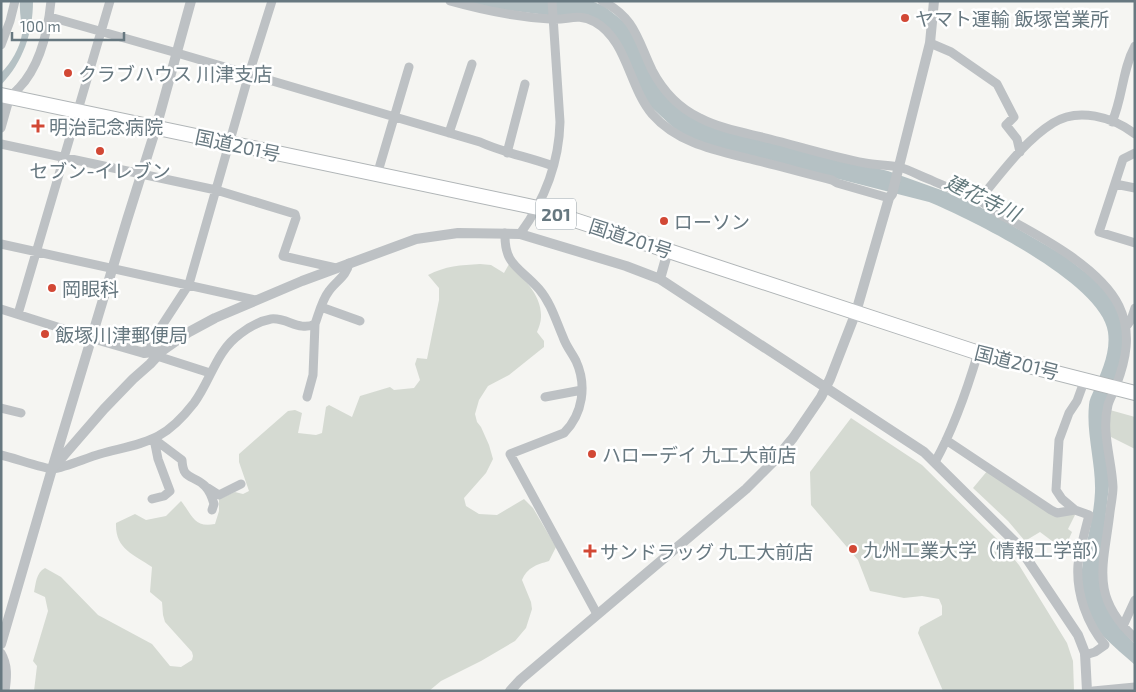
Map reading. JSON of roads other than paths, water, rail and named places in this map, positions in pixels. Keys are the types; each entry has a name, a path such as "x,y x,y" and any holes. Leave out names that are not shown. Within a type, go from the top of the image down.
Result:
{"highway":[{"name":"国道201号","path":"4,97 538,208 978,353 1135,393"}],"street":[{"path":"1,45 15,1"},
{"path":"1,128 4,97 19,88 32,70 50,17 52,1"},
{"path":"18,314 110,1"},
{"path":"2,640 156,128 191,1"},
{"path":"144,353 189,284 249,74 272,1"},
{"path":"450,1 473,8 553,18 586,18 606,30 618,45 633,82 653,114 674,132 689,141 890,196"},
{"path":"520,234 538,208 560,140 552,1"},
{"path":"602,1 625,18 638,35 653,71 665,90 678,105 701,119 724,127 898,170 979,200 996,212 1051,243 1078,262 1108,288 1125,319 1127,350 1108,405 1106,428 1113,490 1102,561 1102,576 1105,597 1109,606 1123,626 1135,638"},
{"path":"510,691 520,680 597,614 746,490 793,438 826,387 856,312 898,170 930,42 934,1"},
{"path":"50,17 393,116 553,166"},
{"path":"930,42 951,52 997,84 1014,117 1006,125 1017,139 1020,152"},
{"path":"1112,122 1118,108 1123,75 1135,46"},
{"path":"449,133 472,64"},
{"path":"377,175 409,67"},
{"path":"507,153 525,84"},
{"path":"979,200 1020,152 1053,123 1069,117 1083,115 1105,119 1135,134"},
{"path":"1,144 216,190 295,214 296,218 282,256 336,268"},
{"path":"1135,153 1123,159 1099,232 1135,243"},
{"path":"1115,184 1135,188"},
{"path":"52,469 104,409 159,354 215,318 336,268 416,239 458,233 520,234 626,266 660,279 924,452 1017,544 1078,635 1085,655 1087,691"},
{"path":"505,233 504,243 507,256 540,290 552,308 582,380 582,390 576,416 570,426 564,432 510,454 597,614"},
{"path":"1,244 256,300"},
{"path":"660,279 668,251"},
{"path":"307,397 314,368 315,324 329,290 348,270 350,263"},
{"path":"321,307 360,321"},
{"path":"1,309 144,353 159,354 210,374"},
{"path":"1126,328 1134,314"},
{"path":"1,455 52,469 100,454 140,445 154,439 176,424 196,402 223,350 239,334 258,323 272,319 287,321 303,327 315,324"},
{"path":"935,462 969,384 978,353"},
{"path":"1085,655 1095,652 1105,645 1091,624 1080,593 1078,580 1078,564 1089,514 1075,510 1062,499 1056,490 1059,440 1069,413 1091,381"},
{"path":"546,398 582,390"},
{"path":"1,408 22,413"},
{"path":"154,439 182,460 186,474 219,495 241,484"},
{"path":"152,499 164,496 170,491 158,459 154,439"},
{"path":"946,440 1051,510 1057,513 1075,510"},
{"path":"204,485 210,492 214,504 212,510"},
{"path":"1123,626 1135,600"},
{"path":"1,653 6,666 5,691"},
{"path":"1093,691 1135,688"}],"place":[{"name":"ヤマト運輸 飯塚営業所","path":"905,18"},
{"name":"クラブハウス 川津支店","path":"68,73"},
{"name":"明治記念病院","path":"38,126"},
{"name":"セブン-イレブン","path":"100,151"},
{"name":"ローソン","path":"664,221"},
{"name":"岡眼科","path":"52,288"},
{"name":"飯塚川津郵便局","path":"45,334"},
{"name":"ハローデイ 九工大前店","path":"592,454"},
{"name":"九州工業大学（情報工学部）","path":"853,549"},
{"name":"サンドラッグ 九工大前店","path":"590,551"}],"water label":[{"name":"建花寺川","path":"983,197"}]}
